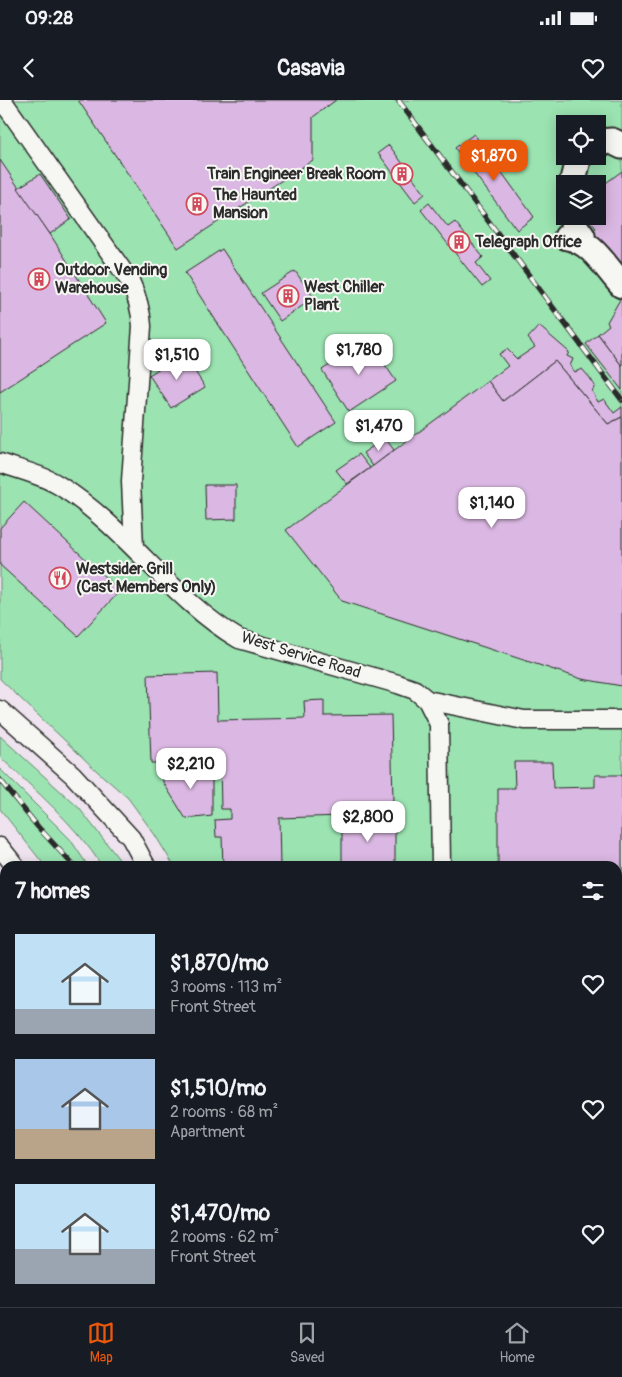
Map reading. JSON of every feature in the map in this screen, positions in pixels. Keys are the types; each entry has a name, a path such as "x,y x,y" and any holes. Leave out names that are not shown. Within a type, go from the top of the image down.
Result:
{"street":[{"path":"606,141 612,141 622,146"},
{"path":"573,231 622,285"}],"lane":[{"path":"2,100 130,281 137,297 141,311 142,326 132,480 134,547"},
{"name":"West Service Road","path":"0,463 59,485 91,508 199,610 219,626 240,638 398,684 415,690 427,700"},
{"path":"427,700 524,720 622,720"},
{"path":"427,700 439,724 441,861"},
{"path":"0,710 73,775 131,838 143,861"},
{"path":"0,847 11,861"}],"green space":[{"path":"0,100 622,100 622,861 171,861 128,798 0,679"},
{"path":"0,736 79,808 120,861 98,861 67,822 0,757"},
{"path":"0,769 70,839 85,861 41,861 0,809"}],"building":[{"name":"The Haunted Mansion","path":"78,100 336,100 313,117 313,160 178,248"},
{"path":"474,134 534,217 517,230 455,148"},
{"name":"Train Engineer Break Room","path":"389,145 425,194 415,202 378,153"},
{"name":"Outdoor Vending Warehouse","path":"0,160 50,234 106,323 0,392"},
{"path":"622,171 622,275 590,233 596,228 593,225 606,225 606,183"},
{"path":"40,174 71,219 50,234 18,188"},
{"name":"Telegraph Office","path":"429,203 448,227 455,222 483,257 476,263 490,281 482,287 421,210"},
{"path":"222,249 336,422 298,447 185,273"},
{"name":"West Chiller Plant","path":"295,271 314,298 280,321 261,293"},
{"path":"622,296 622,366 598,334 609,325 607,322"},
{"path":"539,326 569,352 567,356 573,359 570,366 575,372 582,369 590,378 595,386 592,391 598,402 604,399 614,413 622,407 622,417 608,424 555,361 503,401 488,381 508,366 499,354 507,349 517,359 535,347 528,338"},
{"path":"598,334 622,366 622,390 586,344"},
{"path":"368,340 396,381 349,412 322,370"},
{"path":"183,353 205,387 171,408 149,375"},
{"path":"555,361 608,424 622,417 622,686 582,679 342,601 286,530 488,381 503,401"},
{"path":"385,438 394,450 373,466 363,453"},
{"path":"359,454 370,468 347,484 336,470"},
{"path":"205,485 236,485 236,519 206,520"},
{"name":"Westsider Grill (Cast Members Only)","path":"24,502 120,591 78,636 0,565 0,528"},
{"path":"217,673 218,720 305,718 304,701 324,700 324,716 391,715 393,802 343,803 343,816 279,818 280,861 223,861 222,837 216,837 215,820 230,819 230,809 221,809 220,762 151,763 148,675"},
{"path":"514,762 552,762 553,788 595,787 595,775 622,775 622,861 498,861 498,788 515,788"},
{"path":"212,767 212,816 186,819 163,782 162,768"},
{"path":"342,820 395,821 395,861 342,861"}],"railway":[{"path":"398,100 622,400"},
{"path":"0,780 38,827 69,861"}],"place":[{"name":"Train Engineer Break Room","path":"402,174"},
{"name":"The Haunted Mansion","path":"197,204"},
{"name":"Telegraph Office","path":"459,242"},
{"name":"Outdoor Vending Warehouse","path":"39,279"},
{"name":"West Chiller Plant","path":"288,296"},
{"name":"Westsider Grill (Cast Members Only)","path":"60,578"}]}
